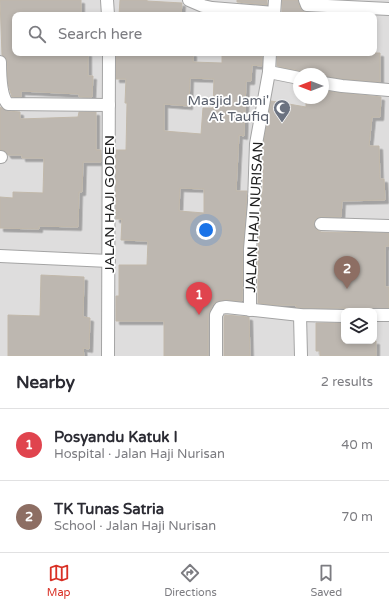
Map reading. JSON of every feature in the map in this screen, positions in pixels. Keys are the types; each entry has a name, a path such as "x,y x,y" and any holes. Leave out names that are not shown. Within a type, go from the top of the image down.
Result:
{"street":[{"path":"107,0 108,12"},
{"path":"189,0 202,6 212,8 253,12"},
{"path":"274,12 275,0"},
{"path":"305,0 307,5 389,9"},
{"name":"JALAN HAJI GODEN","path":"108,356 109,56"},
{"name":"JALAN HAJI NURISAN","path":"250,310 250,249 254,203 256,144 269,72 270,56"},
{"path":"0,62 1,95 4,101 8,104 109,105"},
{"path":"269,72 293,77"},
{"path":"329,84 389,90"},
{"path":"321,224 389,226"},
{"path":"0,256 109,261"},
{"name":"JALAN HAJI NURISAN","path":"216,356 216,315 220,308 300,315 341,316"},
{"path":"300,315 301,356"},
{"path":"377,315 389,315"}],"shaded area":[{"path":"0,0 389,0 389,356 0,356"}],"building":[{"path":"0,0 81,0 81,12 12,12 12,56 88,56 88,76 93,76 92,97 79,97 79,94 21,91 21,97 12,97 8,84 7,62 6,58 2,55"},
{"path":"120,0 147,0 182,3 181,12 119,12"},
{"path":"237,0 267,0 267,5 237,2"},
{"path":"282,0 298,0 300,8 306,12 282,12"},
{"path":"377,53 380,53 380,82 329,77 329,68 293,68 293,69 277,66 277,56 377,56"},
{"path":"116,56 193,56 193,62 222,63 222,56 262,56 262,66 252,65 251,81 246,81 244,136 239,135 236,191 247,191 243,248 242,301 225,300 213,304 208,315 208,356 164,356 164,321 116,321 116,296 119,296 119,265 147,265 148,241 121,240 122,219 116,219 116,150 126,150 126,79 116,79","holes":["190,78 214,79 213,108 203,108 201,134 164,131 164,104 189,106","180,188 204,189 204,213 179,211"]},
{"path":"329,92 381,97 380,117 372,117 369,146 379,146 380,179 384,179 385,200 342,201 341,217 318,217 314,220 314,224 317,230 321,232 389,233 389,246 385,246 385,287 389,287 389,308 300,308 296,307 296,305 258,303 258,249 263,191 263,145 271,101 306,107 306,104 329,104"},
{"path":"0,107 8,111 20,112 20,119 78,117 79,112 96,112 96,150 101,150 101,162 83,162 82,192 79,192 78,227 39,226 39,229 0,228 0,197 13,198 13,192 43,193 44,158 22,158 22,155 8,155 5,151 0,150"},
{"path":"41,275 84,277 83,317 90,318 89,349 83,348 84,356 8,356 8,315 40,316"},
{"path":"225,315 249,317 250,356 224,356"},
{"path":"316,323 341,323 341,344 376,344 376,356 320,356 320,351 316,351"}],"place":[{"name":"Masjid Jami' At Taufiq","path":"282,123"},
{"name":"TK Tunas Satria","path":"347,289"},
{"name":"Posyandu Katuk I","path":"199,315"}]}
